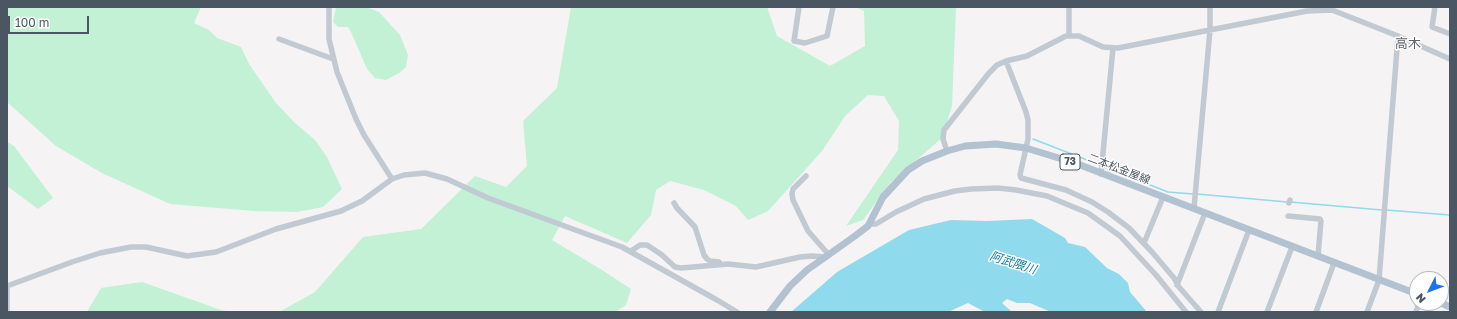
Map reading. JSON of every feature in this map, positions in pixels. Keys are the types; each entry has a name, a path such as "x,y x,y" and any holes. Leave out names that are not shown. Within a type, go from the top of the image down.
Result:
{"main road":[{"name":"二本松金屋線","path":"770,312 790,286 869,224 883,197 908,170 928,158 947,150 965,146 996,144 1026,148 1068,161 1102,169 1163,197 1409,291"}],"street":[{"path":"329,7 329,39 337,72 364,135 392,179"},
{"path":"799,7 794,41 805,43 827,36 833,7"},
{"path":"1069,7 1069,36"},
{"path":"1194,208 1210,30 1210,7"},
{"path":"1435,7 1432,27 1450,34"},
{"path":"947,150 943,139 944,130 997,65 1006,61 1027,56 1069,36 1079,36 1104,47 1122,48 1307,11 1332,9 1449,57"},
{"path":"1367,312 1379,280 1398,36"},
{"path":"279,39 334,59"},
{"path":"1102,169 1113,48"},
{"path":"1006,61 1026,112 1029,132 1020,175 1021,178 1066,190 1092,202 1108,212 1129,228 1144,243 1174,278 1177,285 1201,312"},
{"path":"7,310 7,286 72,262 100,253 127,248 146,248 187,256 216,252 276,229 341,211 362,201 392,179 416,173 434,174 488,198 601,238 631,251 737,312"},
{"path":"806,176 793,189 793,200 808,231 827,256"},
{"path":"869,224 876,224 896,212 924,199 971,189 998,188 1047,196 1088,213 1120,236 1186,312"},
{"path":"1144,243 1163,197"},
{"path":"674,203 695,227 702,249 707,259 710,261 756,267 800,257 827,256"},
{"path":"1177,285 1205,213"},
{"path":"1288,216 1320,219 1322,221 1318,256"},
{"path":"1218,312 1249,230"},
{"path":"631,251 640,245 647,245 662,255 675,267 681,268 725,264"},
{"path":"1267,312 1292,247"},
{"path":"1316,312 1334,262"}],"green space":[{"path":"7,7 201,7 194,23 209,30 217,38 241,47 249,64 276,103 295,123 315,140 327,157 342,189 323,207 297,212 254,211 170,204 102,173 56,146 7,102"},
{"path":"336,7 366,7 379,12 400,35 408,55 406,67 399,73 386,80 375,78 367,69 348,27 338,27 333,22"},
{"path":"571,7 767,7 777,36 830,66 865,46 864,11 855,7 956,7 952,106 942,138 891,182 863,220 846,226 898,150 899,121 884,96 868,95 845,116 822,151 768,211 748,220 736,206 704,190 670,181 656,190 651,215 627,243 565,216 552,240 631,289 626,305 615,312 279,312 315,292 363,237 421,229 475,176 506,187 527,166 523,121 557,88"},
{"path":"7,142 14,146 53,198 38,209 7,186"},
{"path":"142,282 221,310 233,312 87,312 101,288"}],"water":[{"name":"阿武隈川","path":"1032,219 1065,238 1068,243 1085,247 1107,268 1119,274 1128,283 1130,292 1147,312 1051,312 1030,303 1017,303 1007,299 1002,303 1012,312 985,312 968,303 948,312 791,312 837,272 909,230 951,220 987,221"}],"waterway":[{"path":"1033,139 1100,165"},
{"path":"1104,167 1168,192 1193,194"},
{"path":"1197,194 1287,202"},
{"path":"1290,202 1382,210"},
{"path":"1386,210 1450,215"}],"district":[{"name":"高木","path":"1408,44"}]}
